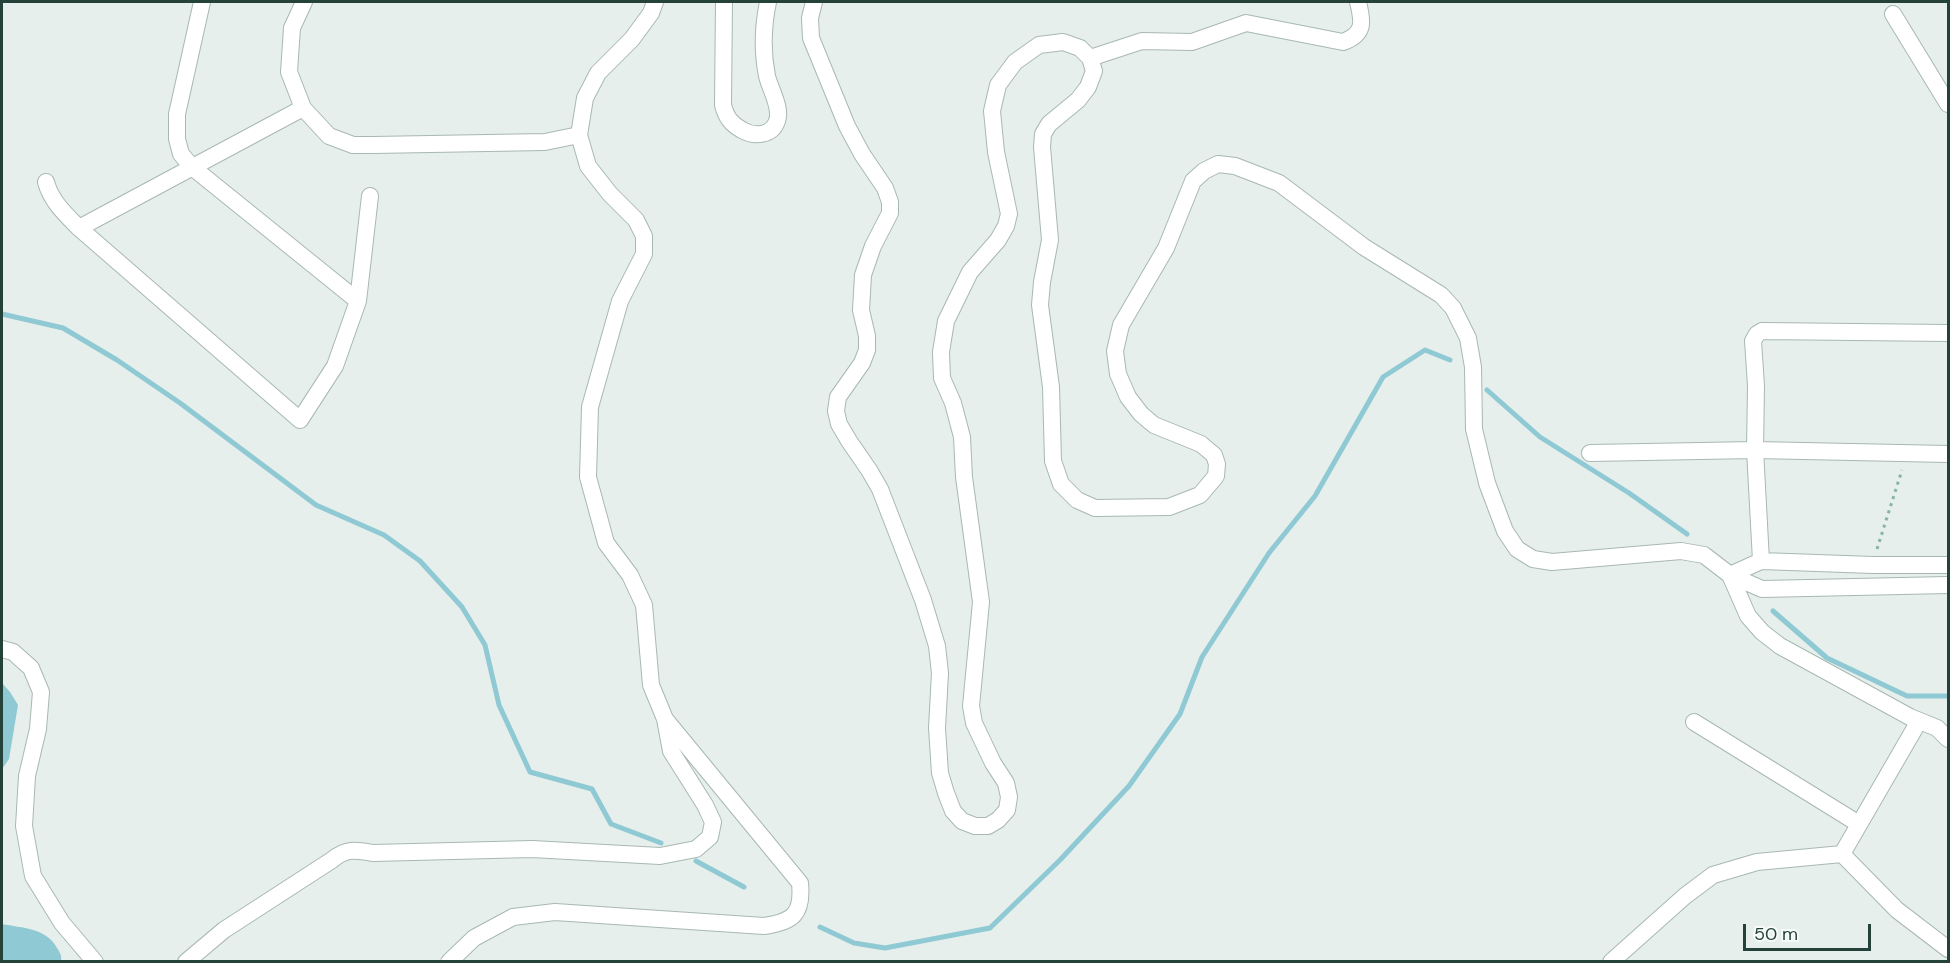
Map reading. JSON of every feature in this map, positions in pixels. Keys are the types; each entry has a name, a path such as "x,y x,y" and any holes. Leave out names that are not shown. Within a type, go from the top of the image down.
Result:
{"street":[{"path":"202,2 177,114 177,139 181,154 192,167 358,301"},
{"path":"304,2 292,28 289,72 303,108 329,136 352,145 545,142 579,135"},
{"path":"186,962 224,930 341,852 351,849 373,853 532,849 660,856 696,849 710,837 713,822 671,751 665,719 651,685 644,605 630,575 606,543 588,477 590,407 620,301 644,254 644,236 636,220 610,194 588,166 579,135 585,98 598,73 632,39 651,13 655,2"},
{"path":"724,2 723,105 726,117 745,132 760,135 772,130 779,114 767,76 763,31 768,2"},
{"path":"814,2 810,18 811,38 847,126 862,154 885,188 890,202 890,213 873,246 863,275 861,310 867,336 867,350 862,363 837,397 836,411 839,424 880,489 923,600 937,646 940,673 937,728 940,773 952,811 962,821 975,826 988,826 998,820 1007,810 1009,797 1006,783 993,763 974,723 971,706 981,602 964,477 962,437 953,403 942,378 941,352 946,321 970,272 998,240 1006,226 1009,214 996,152 992,111 998,85 1015,62 1039,45 1063,42 1080,48 1090,58 1094,71 1088,87 1078,100 1048,124 1043,134 1042,147 1050,240 1040,304 1051,387 1053,461 1061,484 1077,500 1095,508 1169,507 1200,495 1216,476 1217,464 1214,454 1201,444 1154,425 1141,414 1128,397 1118,375 1115,351 1121,325 1166,248 1194,181 1204,171 1218,164 1235,166 1279,183 1364,247 1432,290 1453,308 1468,338 1473,367 1474,429 1487,483 1505,531 1517,549 1533,559 1551,562 1692,551 1714,561 1730,575 1762,589 1948,585"},
{"path":"1090,58 1142,41 1192,42 1246,23 1342,42 1351,39 1358,33 1361,26 1362,18 1358,2"},
{"path":"1893,14 1948,104"},
{"path":"79,228 303,108"},
{"path":"46,182 49,193 61,210 79,228 300,420 334,366 358,301 370,196"},
{"path":"1761,561 1755,450 1756,386 1753,342 1757,334 1762,331 1948,333"},
{"path":"1590,453 1755,450 1948,454"},
{"path":"1730,575 1761,561 1948,565"},
{"path":"1730,575 1748,616 1762,632 1780,646 1919,721 1937,728 1948,739"},
{"path":"2,649 14,652 31,668 41,692 38,729 27,776 24,826 33,876 62,923 95,962"},
{"path":"449,962 474,938 513,916 555,912 764,926 783,924 795,915 802,902 800,883 665,719"},
{"path":"1842,854 1919,721"},
{"path":"1694,722 1859,824"},
{"path":"1842,854 1897,910 1948,949"},
{"path":"1611,962 1685,896 1713,875 1757,861 1842,854"}],"path":[{"path":"1873,565 1908,453"}],"water":[{"path":"2,683 18,705 9,759 2,769"},
{"path":"2,924 33,930 47,936 60,953 61,961 2,961"}],"waterway":[{"path":"2,314 63,328 117,360 180,403 316,505 384,535 420,561 462,607 485,645 499,705 530,772 592,789 611,824 661,843"},
{"path":"820,927 854,943 885,948 990,928 1060,860 1129,786 1180,714 1202,657 1269,553 1315,496 1383,377 1425,350 1450,360"},
{"path":"1487,390 1540,437 1629,493 1687,534"},
{"path":"1773,611 1827,658 1907,696 1948,696"},
{"path":"696,861 744,887"}]}
